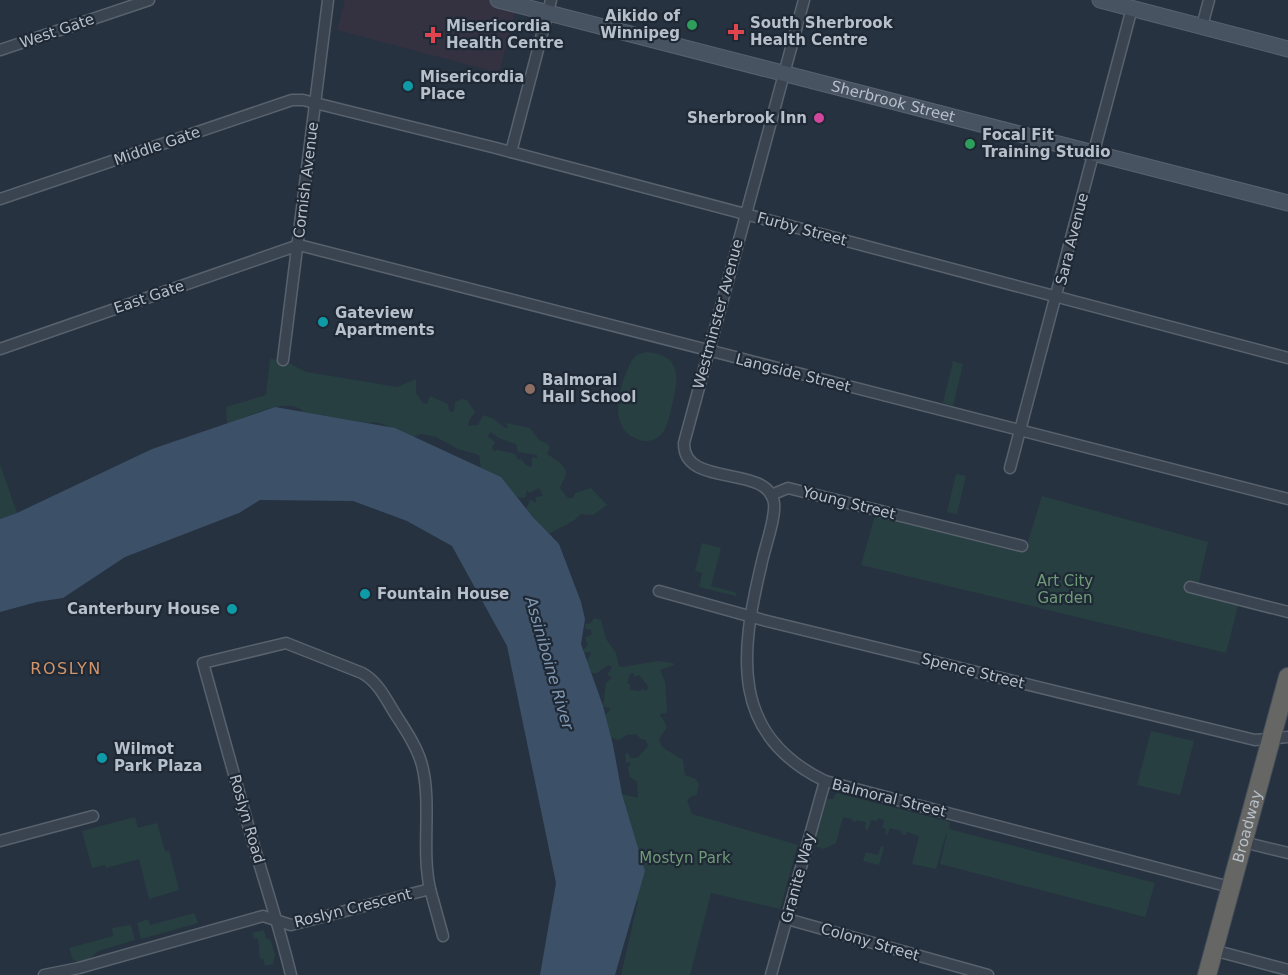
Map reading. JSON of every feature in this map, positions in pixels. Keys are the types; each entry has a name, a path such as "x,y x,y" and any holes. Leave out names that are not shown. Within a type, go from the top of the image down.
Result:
{"highway":[{"name":"Broadway","path":"1207,975 1243,842 1280,738 1288,677"}],"main road":[{"name":"Sherbrook Street","path":"498,0 549,7 784,74 1288,203"},
{"path":"1100,0 1288,49"}],"street":[{"name":"West Gate","path":"0,50 149,0"},
{"name":"Cornish Avenue","path":"284,360 328,0"},
{"name":"Westminster Avenue","path":"771,495 756,483 695,466 685,455 684,443 804,0"},
{"path":"1202,26 1209,0"},
{"path":"511,152 549,7"},
{"name":"Sara Avenue","path":"1010,468 1132,9"},
{"name":"Middle Gate","path":"0,199 292,100 315,103"},
{"name":"Furby Street","path":"315,103 511,152 1288,358"},
{"name":"East Gate","path":"0,349 299,245"},
{"name":"Langside Street","path":"299,245 1288,498"},
{"name":"Young Street","path":"771,495 788,488 1022,546"},
{"name":"Balmoral Street","path":"771,495 774,509 750,616 746,645 746,672 751,696 761,723 772,741 786,756 810,774 825,781 1230,887"},
{"path":"1190,587 1288,612"},
{"name":"Spence Street","path":"659,591 750,616 1255,740 1280,738"},
{"name":"Roslyn Crescent","path":"203,663 286,643 362,673 371,679 384,695 411,741 422,766 427,869 443,936"},
{"name":"Roslyn Road","path":"203,663 291,975"},
{"name":"Granite Way","path":"771,975 825,781"},
{"path":"0,841 93,816"},
{"path":"1243,842 1288,854"},
{"name":"Roslyn Crescent","path":"44,975 79,968 263,916 291,926 430,889"},
{"name":"Colony Street","path":"787,918 988,975"},
{"path":"1213,950 1288,970"}],"shaded area":[{"name":"Misericordia Health Centre","path":"345,0 518,0 499,73 337,30"}],"green space":[{"path":"646,352 659,354 673,364 676,372 676,390 665,429 657,438 646,441 626,432 618,413 618,402 620,390 632,360 637,355"},
{"path":"270,359 283,360 306,372 398,387 416,379 416,393 423,403 427,404 430,396 448,404 449,411 452,412 455,402 467,400 475,412 468,426 478,425 483,415 494,419 505,428 509,427 505,423 530,428 539,440 548,444 550,448 547,454 564,467 566,473 560,488 568,498 573,498 575,493 591,488 607,505 593,515 581,514 549,534 526,509 530,500 536,503 536,497 543,496 539,488 530,493 527,490 525,498 516,497 501,477 481,468 479,455 458,449 436,437 421,434 413,437 380,423 303,412 297,407 288,406 266,409 227,424 226,407 266,395","holes":["491,432 516,444 518,452 537,455 537,458 532,457 532,467 527,466 521,459 518,460 515,454 494,451 492,448 495,442 487,436"]},
{"path":"953,361 963,364 953,406 943,403"},
{"path":"0,464 17,513 0,519"},
{"path":"956,474 966,476 957,514 947,512"},
{"name":"Art City Garden","path":"1042,496 1208,542 1196,595 1238,606 1226,653 861,565 876,512 1025,551"},
{"path":"702,543 721,548 711,586 737,593 736,596 699,587 702,573 695,571"},
{"name":"Mostyn Park","path":"594,618 601,620 606,639 616,653 619,666 658,661 673,663 674,665 660,670 665,682 667,713 659,714 667,727 659,739 662,747 683,760 685,775 696,779 699,784 697,795 687,800 692,814 798,845 780,909 711,893 690,975 621,975 638,901 636,900 645,871 622,794 638,798 637,782 630,777 628,768 631,763 626,762 625,755 627,752 631,758 637,758 648,746 646,740 636,734 627,735 619,740 611,738 605,715 611,709 603,706 606,683 612,678 607,675 612,667 608,665 597,673 592,673 586,662 591,653 583,653 588,645 585,638 592,634 591,630 585,629 585,624 591,623","holes":["633,673 634,677 639,675 648,686 647,691 630,690 630,684 627,683 630,674"]},
{"path":"1151,731 1194,741 1180,795 1137,785"},
{"path":"837,793 950,822 949,829 1155,883 1145,917 940,864 947,834 936,869 912,864 919,836 907,832 906,835 901,834 901,831 890,828 887,835 885,834 886,829 882,828 884,820 878,818 877,821 871,820 868,830 865,829 866,822 857,820 856,822 843,817 836,843 824,849 817,847 815,841 827,799 833,799"},
{"path":"135,817 138,828 157,823 165,851 169,851 179,890 149,899 139,859 106,868 105,865 92,868 82,831"},
{"path":"881,846 884,847 879,865 863,861 866,852 878,855"},
{"path":"194,913 198,923 141,939 137,923 148,919 150,925"},
{"path":"131,925 135,940 98,951 89,959 78,962 73,960 69,948 113,936 112,928"},
{"path":"264,930 266,938 271,941 275,955 273,964 265,966 263,958 260,959 258,938 254,939 252,933"}],"water":[{"name":"Assiniboine River","path":"275,407 395,428 501,477 532,516 559,544 581,602 585,619 581,644 603,706 622,794 645,871 615,975 540,975 556,883 507,646 452,546 407,521 353,501 260,500 239,513 125,557 63,598 0,612 0,519 152,449"}],"place":[{"name":"Aikido of Winnipeg","path":"692,25"},
{"name":"South Sherbrook Health Centre","path":"736,32"},
{"name":"Misericordia Health Centre","path":"433,35"},
{"name":"Misericordia Place","path":"408,86"},
{"name":"Sherbrook Inn","path":"819,118"},
{"name":"Focal Fit Training Studio","path":"970,144"},
{"name":"Gateview Apartments","path":"323,322"},
{"name":"Balmoral Hall School","path":"530,389"},
{"name":"Fountain House","path":"365,594"},
{"name":"Canterbury House","path":"232,609"},
{"name":"Wilmot Park Plaza","path":"102,758"}],"district":[{"name":"ROSLYN","path":"66,668"}]}
